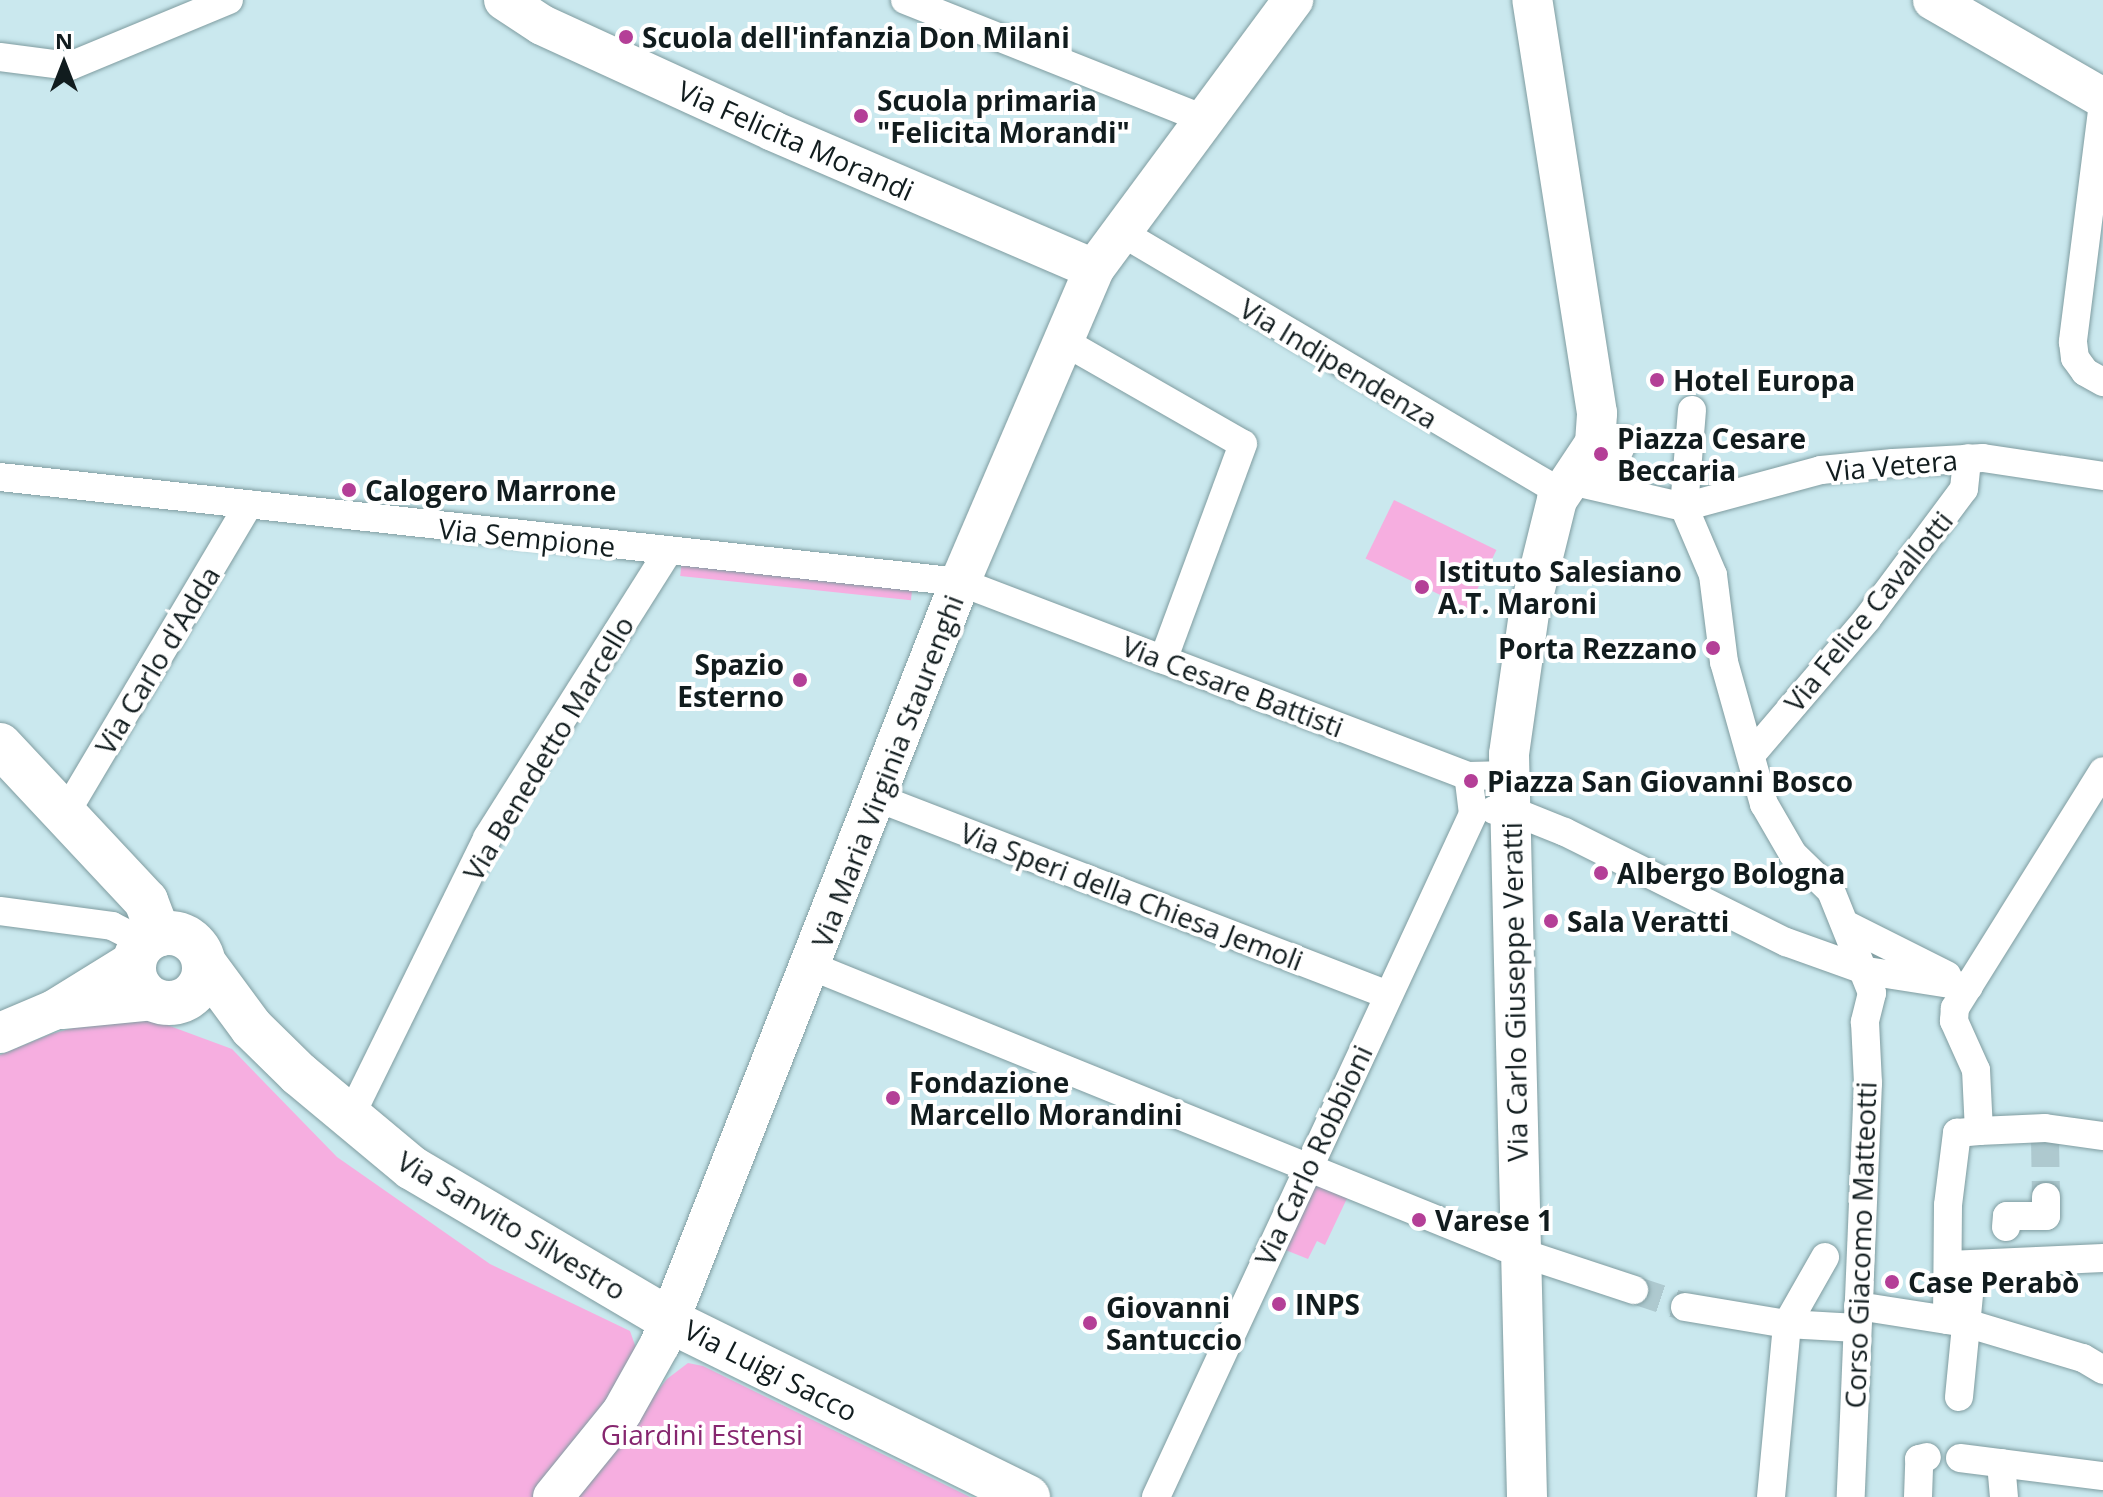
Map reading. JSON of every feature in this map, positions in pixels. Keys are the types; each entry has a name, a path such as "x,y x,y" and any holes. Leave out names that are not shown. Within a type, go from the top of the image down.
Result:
{"main road":[{"name":"Via Felicita Morandi","path":"504,0 542,25 773,131 1094,269"},
{"name":"Via Maria Virginia Staurenghi","path":"553,1497 622,1412 669,1318 811,966 960,582 1094,269 1119,231 1293,0"},
{"path":"1532,0 1593,392 1595,443 1565,485"},
{"path":"1933,0 2103,101"},
{"name":"Via Carlo Giuseppe Veratti","path":"1527,1497 1519,1252 1497,800 1529,613 1565,485"},
{"path":"0,745 146,901 146,946 137,983 162,1002"},
{"path":"0,1033 54,1010 146,946 182,936 200,952 204,963 192,995 162,1002 54,1010"},
{"name":"Via Sanvito Silvestro","path":"204,963 252,1028 349,1119 412,1168 495,1222 669,1318"},
{"name":"Via Sanvito Silvestro","path":"162,1002 252,1028"},
{"name":"Via Luigi Sacco","path":"669,1318 1028,1497"},
{"name":"Via Luigi Sacco","path":"669,1318 1041,1497"}],"street":[{"path":"0,57 70,66 229,0"},
{"path":"905,0 1204,119"},
{"path":"2103,101 2073,342 2075,358 2085,372 2103,382"},
{"name":"Via Indipendenza","path":"1119,231 1565,485"},
{"path":"1063,341 1243,444 1163,660"},
{"path":"1692,410 1684,507 1713,575 1724,662 1764,804 1793,854 1831,891 1870,982"},
{"path":"1624,440 1603,485 1684,507"},
{"name":"Via Vetera","path":"1684,507 1821,470 1967,458 2103,476"},
{"name":"Via Felice Cavallotti","path":"1751,755 1867,619 1964,489 1967,458"},
{"name":"Via Sempione","path":"0,477 960,582"},
{"path":"1565,485 1684,507"},
{"name":"Via Carlo d'Adda","path":"65,814 249,504"},
{"name":"Via Benedetto Marcello","path":"349,1119 487,838 668,552"},
{"name":"Via Cesare Battisti","path":"960,582 1468,776 1497,800"},
{"path":"1979,1131 1976,1070 1954,1021 1968,987 2103,771"},
{"path":"1468,776 1474,789 1870,982 1968,987"},
{"name":"Via Speri della Chiesa Jemoli","path":"875,797 1388,995"},
{"name":"Via Carlo Robbioni","path":"1156,1497 1388,995 1497,800"},
{"path":"0,911 112,926 146,946"},
{"path":"1847,925 1968,987"},
{"path":"811,966 1519,1252 1634,1290"},
{"name":"Corso Giacomo Matteotti","path":"1851,1497 1868,1083 1865,1022 1870,982"},
{"path":"1959,1397 1956,1321 1961,1265 1948,1205 1957,1133 1979,1131 2103,1136"},
{"path":"2006,1227 2007,1216 2046,1216 2046,1197"},
{"path":"1771,1497 1787,1324 1825,1257"},
{"path":"1961,1265 2001,1260 2103,1258"},
{"path":"1685,1307 1787,1324 1857,1317 1956,1321 2083,1358 2103,1370"},
{"path":"1918,1497 1919,1459 1927,1457"},
{"path":"1960,1458 2103,1476"},
{"path":"2001,1463 2004,1497"}],"green space":[{"path":"1394,500 1496,550 1468,608 1366,558"},
{"path":"682,559 913,583 911,600 680,576"},
{"path":"132,1012 232,1049 337,1157 490,1264 630,1331 636,1348 610,1409 534,1497 0,1497 0,1055 51,1034"},
{"path":"1310,1177 1350,1192 1325,1245 1317,1241 1308,1259 1278,1247"},
{"name":"Giardini Estensi","path":"688,1363 703,1366 970,1497 574,1497 667,1379"}],"tunnel":[{"path":"2045,1139 2046,1197"},
{"path":"1634,1290 1685,1307"}],"place":[{"name":"Scuola dell'infanzia Don Milani","path":"626,37"},
{"name":"Scuola primaria \"Felicita Morandi\"","path":"861,116"},
{"name":"Hotel Europa","path":"1657,380"},
{"name":"Piazza Cesare Beccaria","path":"1601,454"},
{"name":"Calogero Marrone","path":"349,490"},
{"name":"Istituto Salesiano A.T. Maroni","path":"1422,587"},
{"name":"Porta Rezzano","path":"1713,648"},
{"name":"Spazio Esterno","path":"800,680"},
{"name":"Piazza San Giovanni Bosco","path":"1471,781"},
{"name":"Albergo Bologna","path":"1601,873"},
{"name":"Sala Veratti","path":"1551,921"},
{"name":"Fondazione Marcello Morandini","path":"893,1098"},
{"name":"Varese 1","path":"1419,1220"},
{"name":"Case Perabò","path":"1892,1282"},
{"name":"INPS","path":"1279,1304"},
{"name":"Giovanni Santuccio","path":"1090,1323"}]}
